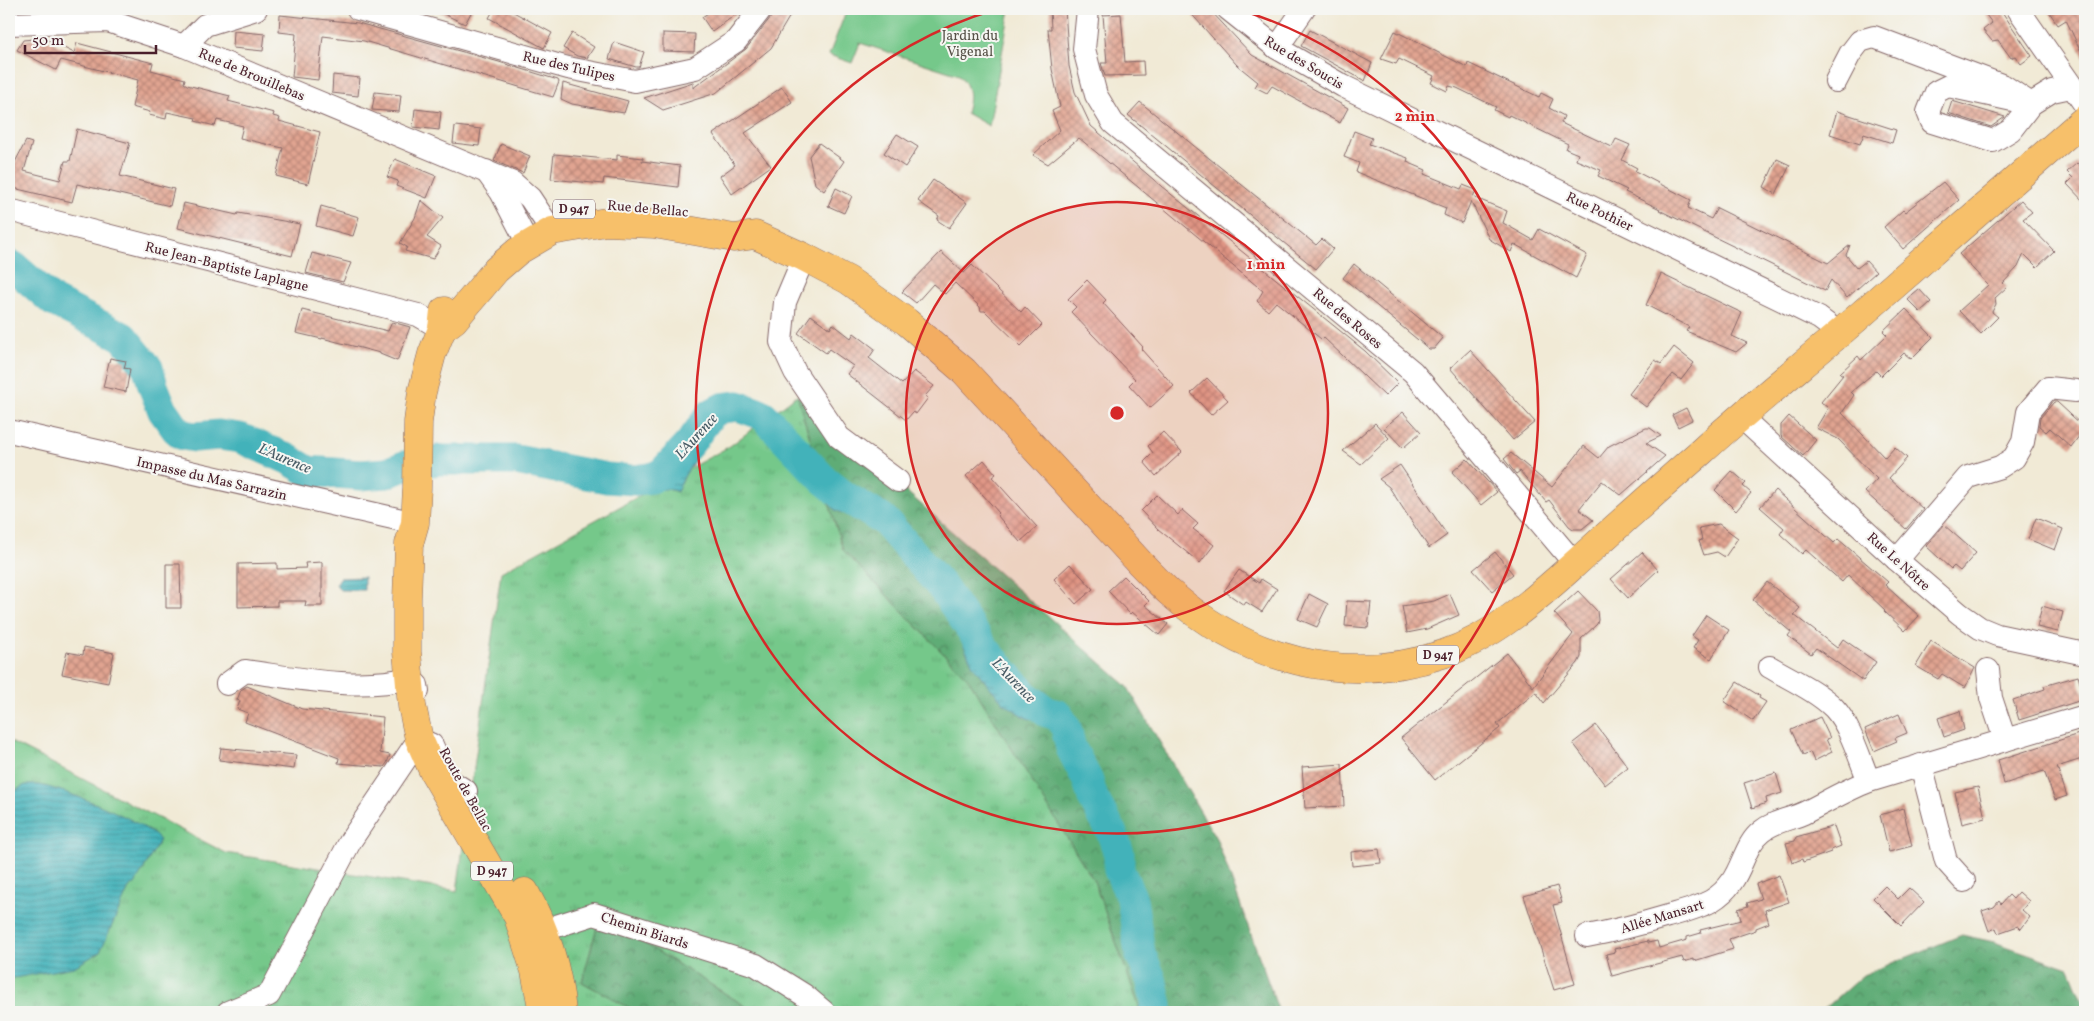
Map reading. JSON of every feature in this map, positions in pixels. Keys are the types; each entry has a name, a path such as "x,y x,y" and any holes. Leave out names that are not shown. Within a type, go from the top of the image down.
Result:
{"main road":[{"name":"D 947","path":"804,257 848,280 907,322 964,371 1169,592 1199,615 1222,630 1266,653 1319,666 1356,668 1409,663 1444,654 1476,641 1510,618 1575,564 2085,118"},
{"name":"Rue de Bellac","path":"418,458 418,422 422,392 429,364 442,328 454,320 496,270 536,231 562,212 601,204 658,207 709,214 739,221 755,235 804,257"},
{"name":"Route de Bellac","path":"418,458 414,524 409,544 407,599 408,678 428,736"},
{"name":"Route de Bellac","path":"414,524 420,544 420,609 428,736 433,770 461,801 516,874 544,930 560,991 562,1012"},
{"name":"Route de Bellac","path":"461,801 518,917 535,971 543,1012"}],"street":[{"path":"184,46 205,25 256,9"},
{"name":"Rue des Tulipes","path":"358,9 568,68 635,81 695,68 736,41 761,9"},
{"name":"Rue des Roses","path":"1088,9 1084,49 1096,95 1114,123 1413,372 1575,564"},
{"name":"Rue des Soucis","path":"1228,9 1277,48 1336,83 1359,93"},
{"path":"1277,48 1304,9"},
{"path":"2018,9 2085,105"},
{"name":"Rue de Brouillebas","path":"9,24 108,21 184,46 513,183 530,198 536,231"},
{"path":"1836,81 1850,54 1860,41 1874,37 2004,86 2031,104 2052,91 2071,87"},
{"name":"Rue Pothier","path":"1359,93 1819,318 1839,333"},
{"name":"Rue Jean-Baptiste Laplagne","path":"9,210 418,315 442,328"},
{"path":"804,257 785,302 781,342 795,372 839,437 898,481"},
{"path":"1897,560 1968,477 2000,467 2014,458 2023,442 2028,412 2048,388 2076,391"},
{"name":"Rue Le Nôtre","path":"1741,417 1897,560 1960,614 1980,628 1997,635 2085,654"},
{"name":"Impasse du Mas Sarrazin","path":"9,431 414,524"},
{"path":"1770,667 1826,701 1835,710 1844,722 1869,781"},
{"path":"1988,670 1991,698 2005,740"},
{"path":"227,684 245,671 315,681 386,684 408,678"},
{"name":"Allée Mansart","path":"1586,936 1622,929 1697,908 1712,900 1727,889 1736,877 1752,843 1762,831 1776,823 1803,813 1847,790 1869,781 2085,716"},
{"path":"228,1012 269,995 351,840 428,736"},
{"path":"1921,765 1946,861 1964,882"},
{"name":"Chemin Biards","path":"544,930 594,914 756,965 804,995 824,1012"}],"green space":[{"name":"Jardin du Vigenal","path":"847,9 1010,9 989,126 966,113 968,88 959,75 860,43 852,63 829,55"},
{"path":"797,395 843,550 969,680 1094,881 1139,1006 1138,1012 755,1012 600,916 582,982 637,1012 9,1012 9,741 226,853 457,891 501,572 730,446"},
{"path":"797,395 1127,686 1217,840 1279,1012 1138,1012 1139,1006 1094,881 969,680 843,550"},
{"path":"600,916 755,1012 637,1012 582,982"},
{"path":"1962,935 1994,942 2069,968 2085,1007 2085,1012 1821,1012 1863,975"}],"water":[{"path":"9,264 53,301 123,337 148,368 163,411 176,429 183,434 195,437 219,435 240,438 288,459 308,471 361,475 387,473 404,466 404,479 361,484 336,482 321,477 299,474 247,449 229,443 182,442 173,439 159,426 143,372 120,341 56,310 15,273 9,271"},
{"path":"738,406 763,415 823,479 844,496 885,521 942,587 986,651 1024,695 1047,712 1058,715 1066,728 1071,748 1088,781 1093,798 1111,831 1119,853 1119,870 1132,899 1140,953 1151,979 1157,1005 1154,1012 1145,1012 1146,997 1139,973 1130,954 1127,907 1114,881 1112,859 1084,798 1077,771 1064,750 1057,728 1024,717 1004,703 973,666 955,627 944,614 933,591 930,591 887,540 871,525 835,510 810,478 758,420 741,415 724,418 715,423 708,440 685,475 677,492 666,489 636,491 499,468 435,470 435,460 516,460 607,478 635,480 651,478 662,473 690,443 711,414 722,408"},
{"path":"364,577 364,590 340,590 336,584 340,578"},
{"path":"25,785 42,785 88,800 138,824 160,840 135,884 129,888 100,952 74,967 9,979 9,794"}],"building":[{"path":"433,9 473,9 465,24"},
{"path":"494,9 508,9 552,33 544,48 489,18"},
{"path":"714,9 743,9 712,32 702,17"},
{"path":"774,9 794,9 771,48 716,93 663,110 644,98 693,82 693,88 746,49 771,17"},
{"path":"1050,9 1065,9 1069,66 1075,92 1091,126 1161,186 1365,351 1398,383 1385,396 1323,337 1321,339 1276,302 1268,311 1257,301 1263,291 1079,138 1048,164 1033,155 1060,130 1052,111 1060,107 1052,69 1048,29 1051,29"},
{"path":"1187,9 1209,9 1252,55 1348,108 1340,123 1272,86 1267,93 1255,87 1258,82 1237,65"},
{"path":"1994,9 2000,9 2032,56 2021,64 2015,56 2011,58 1998,40 1992,41 1983,30 1992,23 1986,15"},
{"path":"2047,9 2082,9 2078,11 2085,22 2085,60 2066,20 2058,25"},
{"path":"1121,14 1125,62 1143,61 1144,75 1105,76 1101,63 1107,63 1103,15"},
{"path":"280,15 358,23 499,62 558,80 559,82 553,97 364,41 323,36 318,80 292,77 296,34 279,32"},
{"path":"1310,30 1372,63 1365,81 1301,46"},
{"path":"234,31 265,34 263,51 233,48"},
{"path":"1395,31 1467,67 1468,63 1539,97 1541,93 1553,99 1549,108 1564,116 1561,123 1612,147 1616,139 1630,145 1622,160 1637,168 1635,171 1691,200 1688,208 1711,219 1717,208 1828,263 1850,245 1846,255 1857,268 1866,261 1876,272 1847,298 1831,280 1825,291 1659,210 1625,192 1627,190 1598,176 1601,170 1576,160 1578,154 1566,149 1568,144 1509,115 1508,117 1494,110 1496,107 1457,88 1449,86 1447,91 1431,83 1434,76 1399,59 1396,64 1381,59"},
{"path":"572,33 594,47 587,58 577,56 563,48"},
{"path":"663,33 695,34 694,52 663,51"},
{"path":"44,38 74,53 77,43 153,63 151,70 185,79 184,83 187,85 230,96 228,101 274,113 273,116 280,118 279,121 320,132 308,184 276,176 283,148 240,138 243,126 217,120 215,126 195,121 196,118 167,112 166,119 149,115 150,112 132,107 138,80 61,60 56,70 17,50 23,40"},
{"path":"614,42 644,52 639,67 609,59"},
{"path":"333,75 360,78 358,96 332,93"},
{"path":"563,83 628,101 624,113 572,104 561,99"},
{"path":"782,87 792,102 745,133 771,166 732,194 720,176 735,165 713,134"},
{"path":"375,92 401,95 399,112 372,110"},
{"path":"1952,101 2005,117 1991,127 1948,113"},
{"path":"1140,102 1316,245 1322,239 1333,249 1316,269 1128,115"},
{"path":"415,109 441,112 439,130 413,127"},
{"path":"1837,111 1896,130 1892,143 1864,134 1860,144 1830,134"},
{"path":"455,126 481,129 479,146 453,143"},
{"path":"77,129 130,143 120,176 174,189 170,206 77,184 72,202 9,187 9,165 13,166 26,141 32,143 24,171 60,180 65,161 70,161"},
{"path":"1354,131 1372,138 1369,144 1408,158 1407,162 1426,170 1424,174 1461,189 1463,185 1476,190 1473,197 1507,211 1503,223 1533,240 1539,229 1587,255 1576,278 1514,244 1511,252 1489,239 1471,201 1462,223 1444,215 1446,208 1356,172 1359,163 1344,157"},
{"path":"897,134 918,147 905,167 884,153"},
{"path":"819,143 844,161 824,191 815,184 809,156"},
{"path":"501,144 530,156 523,173 494,161"},
{"path":"554,154 617,160 617,155 643,158 642,161 680,166 678,187 604,178 603,184 551,179"},
{"path":"395,159 436,176 427,198 396,186 398,181 387,177"},
{"path":"1777,159 1790,165 1776,194 1764,187"},
{"path":"2077,163 2083,169 2085,167 2085,203 2067,184 2073,178 2067,172"},
{"path":"933,180 967,203 949,228 937,220 939,216 918,201"},
{"path":"1943,182 1959,200 1903,249 1884,227 1903,210 1905,212"},
{"path":"836,188 852,196 844,213 828,206"},
{"path":"421,200 443,218 427,237 441,246 433,259 405,251 407,247 400,243 415,218"},
{"path":"2021,200 2032,212 2023,219 2054,251 2037,267 2024,254 2018,267 2003,283 2007,287 1995,298 1996,304 1992,312 1998,317 1981,334 1959,311 1988,285 1959,254"},
{"path":"184,203 237,215 238,213 300,224 292,256 178,228"},
{"path":"321,206 359,217 353,236 316,226"},
{"path":"941,252 964,273 972,265 1021,312 1025,307 1042,325 1021,346 985,311 981,311 980,307 955,283 945,294 933,284 916,303 902,292"},
{"path":"312,253 351,263 343,282 306,273"},
{"path":"1354,264 1443,338 1434,349 1429,349 1343,278"},
{"path":"1661,274 1742,313 1732,336 1747,343 1736,352 1686,331 1689,327 1646,305"},
{"path":"1087,280 1106,300 1103,303 1143,347 1141,349 1174,386 1150,408 1129,385 1135,379 1071,312 1076,307 1068,299"},
{"path":"1919,289 1931,302 1920,312 1907,299"},
{"path":"1906,309 1933,337 1911,359 1904,353 1881,376 1876,371 1851,392 1854,395 1842,413 1885,458 1895,447 1907,458 1889,478 1923,509 1906,529 1865,492 1877,479 1838,439 1816,428 1828,408 1821,402 1843,375 1840,373 1858,356 1861,360 1887,335 1883,331"},
{"path":"302,310 388,331 392,322 410,327 397,361 380,353 296,333"},
{"path":"811,315 830,329 833,324 851,338 854,333 875,349 869,358 902,384 914,371 934,386 925,396 928,398 916,414 913,412 906,420 847,374 853,366 829,349 826,353 798,333"},
{"path":"1674,347 1694,363 1681,380 1673,374 1646,407 1629,394 1655,360 1661,364"},
{"path":"1470,350 1535,422 1513,440 1450,368"},
{"path":"110,358 126,361 124,368 130,369 126,392 103,387"},
{"path":"1207,378 1228,400 1211,415 1191,393"},
{"path":"2054,402 2057,402 2085,428 2071,447 2050,428 2046,432 2039,426 2040,418"},
{"path":"1686,408 1692,420 1678,427 1672,415"},
{"path":"1403,412 1421,432 1403,448 1384,428"},
{"path":"1789,416 1816,440 1803,456 1781,436 1781,425"},
{"path":"1375,423 1389,438 1361,464 1343,451"},
{"path":"1646,428 1650,428 1661,436 1646,443 1665,456 1621,495 1602,481 1579,509 1593,520 1582,529 1573,529 1569,526 1549,500 1546,502 1520,471 1516,474 1504,459 1511,453 1552,487 1584,446 1599,458 1609,446"},
{"path":"1163,432 1182,452 1156,476 1144,462 1153,453 1148,446"},
{"path":"1467,459 1497,492 1481,505 1452,472"},
{"path":"984,460 996,474 992,477 1037,527 1020,542 997,515 999,513 966,476"},
{"path":"1400,465 1447,535 1429,548 1389,487 1379,479"},
{"path":"1732,471 1746,483 1743,486 1751,493 1736,511 1715,490"},
{"path":"1775,490 1834,543 1838,539 1888,582 1885,585 1919,616 1905,631 1848,575 1842,582 1806,550 1802,554 1780,534 1784,528 1760,507"},
{"path":"1157,495 1178,515 1182,510 1198,524 1193,529 1214,545 1200,563 1158,529 1141,511"},
{"path":"2036,518 2063,529 2055,550 2028,539"},
{"path":"1719,524 1738,538 1725,557 1717,552 1704,555 1699,541 1702,540 1699,528"},
{"path":"1944,525 1976,553 1960,571 1954,566 1951,569 1926,546"},
{"path":"1495,552 1513,574 1492,591 1473,570"},
{"path":"1642,552 1658,570 1628,598 1611,579"},
{"path":"322,562 322,606 305,606 306,601 277,601 277,606 238,607 238,564 277,563 277,569 306,568 305,563"},
{"path":"166,564 180,564 181,608 166,608"},
{"path":"1070,564 1093,589 1076,604 1054,579"},
{"path":"1239,570 1259,583 1261,579 1277,589 1262,612 1246,602 1244,605 1224,591"},
{"path":"1124,576 1149,601 1145,605 1168,624 1159,635 1132,612 1130,614 1108,591"},
{"path":"1767,582 1800,608 1794,615 1837,648 1843,639 1876,662 1863,681 1816,648 1811,654 1788,636 1791,632 1753,600"},
{"path":"1578,591 1597,611 1598,620 1597,624 1581,639 1581,657 1578,663 1544,703 1536,692 1497,724 1500,728 1435,780 1401,738 1507,653 1533,687 1573,634 1554,613"},
{"path":"1309,594 1328,604 1317,627 1298,619"},
{"path":"1450,594 1459,615 1427,629 1407,633 1402,606 1434,601"},
{"path":"1347,601 1371,602 1368,628 1345,626"},
{"path":"2042,606 2063,612 2058,632 2037,627"},
{"path":"1706,615 1729,630 1711,659 1693,648 1698,640 1692,636"},
{"path":"1931,641 1975,668 1965,688 1942,674 1938,679 1916,666"},
{"path":"84,647 114,653 108,683 62,674 67,652 83,655"},
{"path":"2078,676 2085,699 2019,720 2013,700 2045,689 2044,686"},
{"path":"1737,682 1760,696 1759,698 1766,702 1753,721 1724,701"},
{"path":"247,686 302,709 383,717 380,753 390,755 387,763 384,767 338,763 339,758 245,722 248,713 237,709 240,701 237,700 241,690"},
{"path":"1960,711 1964,730 1944,737 1938,718"},
{"path":"1899,714 1907,733 1895,738 1897,741 1874,751 1865,729"},
{"path":"1820,717 1830,738 1826,739 1832,752 1814,761 1810,752 1803,755 1791,730"},
{"path":"1596,725 1628,767 1605,785 1573,743"},
{"path":"2085,732 2085,758 2057,767 2067,796 2055,800 2044,771 2004,784 1998,760"},
{"path":"221,748 296,755 294,769 219,760"},
{"path":"1342,764 1344,806 1305,808 1302,767"},
{"path":"1776,773 1782,793 1766,798 1767,803 1752,808 1744,783"},
{"path":"1978,787 1985,818 1962,824 1955,792"},
{"path":"1903,808 1912,846 1889,852 1880,815"},
{"path":"1834,826 1841,846 1831,850 1831,852 1803,862 1802,859 1792,863 1786,843 1795,841 1796,837"},
{"path":"1379,849 1381,863 1352,866 1351,852"},
{"path":"1779,875 1789,902 1765,910 1769,923 1756,928 1756,930 1729,939 1733,949 1694,961 1694,959 1684,962 1682,957 1612,976 1606,954 1615,952 1614,949 1648,941 1648,943 1657,941 1659,948 1687,940 1687,937 1701,933 1700,930 1741,920 1738,909 1748,906 1747,903 1761,899 1756,884"},
{"path":"1557,886 1562,903 1553,905 1575,984 1554,990 1524,896"},
{"path":"1885,886 1898,899 1909,888 1924,902 1901,926 1873,898"},
{"path":"2019,892 2029,901 2022,910 2030,917 2021,929 2018,926 1998,933 1996,928 1989,931 1982,911 1994,907 1999,901 2001,904 2009,895 2013,899"}],"waterway":[{"name":"L'Aurence","path":"9,264 53,301 123,337 148,368 163,411 176,429 183,435 195,437 219,435 240,438 288,459 308,471 361,475 387,473 404,466 438,460 516,460 607,478 635,480 651,478 662,473 690,443 711,414 722,408 738,406 763,415 823,479 844,496 885,521 942,587 986,651 1024,695 1047,712 1058,715 1066,728 1071,748 1088,781 1093,798 1111,831 1119,853 1119,870 1132,899 1140,953 1151,979 1157,1005 1154,1012"}]}
